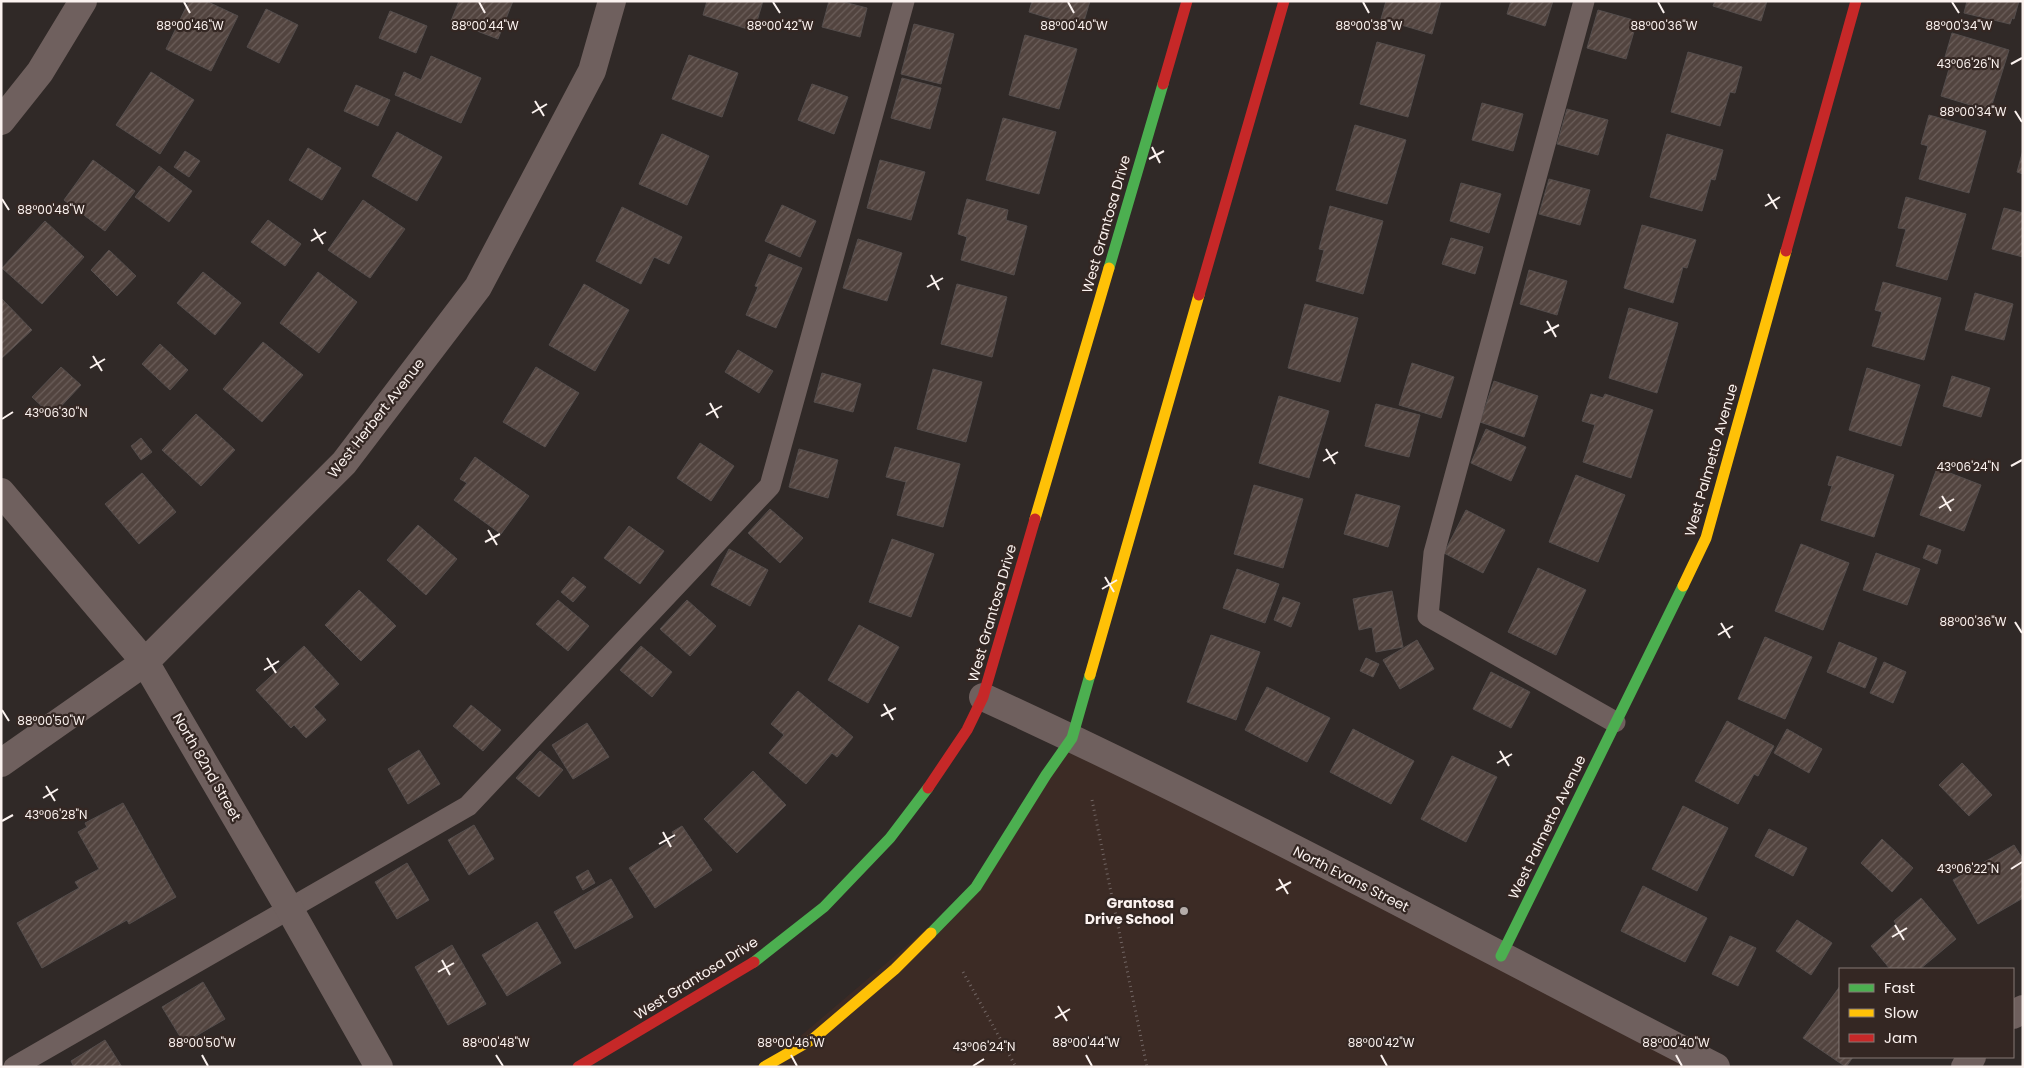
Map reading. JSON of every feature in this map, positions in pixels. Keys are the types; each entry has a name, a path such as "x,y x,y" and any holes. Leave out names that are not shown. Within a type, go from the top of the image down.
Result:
{"street":[{"path":"1,121 40,72 83,1"},
{"name":"West Herbert Avenue","path":"1,763 146,662 344,463 478,287 592,71 612,1"},
{"name":"West Grantosa Drive","path":"578,1067 749,966 824,907 890,838 932,783 966,730 983,697 1187,1"},
{"path":"764,1067 813,1039 895,969 976,887 1046,775 1072,738 1284,1"},
{"name":"West Palmetto Avenue","path":"1501,956 1706,538 1856,1"},
{"name":"North 82nd Street","path":"1,492 146,662 379,1067"},
{"name":"North Evans Street","path":"983,697 1072,738 1463,935 1716,1067"}],"lane":[{"path":"14,1067 468,806 770,486 904,1"},
{"path":"1584,1 1434,553 1428,616 1615,722"}],"path":[{"path":"1092,800 1147,1067"},
{"path":"963,972 1016,1067"}],"shaded area":[{"name":"Grantosa Drive School","path":"1072,738 1716,1067 764,1067 976,887"}],"building":[{"path":"189,1 206,1 238,16 211,71 166,49"},
{"path":"459,1 513,1 498,39 451,21"},
{"path":"707,1 763,1 754,31 703,15"},
{"path":"829,1 840,1 867,8 860,37 822,27"},
{"path":"1032,1 1090,1 1082,28 1029,12"},
{"path":"1386,1 1441,1 1432,34 1381,19"},
{"path":"1511,1 1553,1 1545,26 1507,14"},
{"path":"1715,1 1767,1 1761,21 1713,6"},
{"path":"1967,1 2019,1 2014,19 2012,18 2010,24 1964,13"},
{"path":"266,9 298,25 279,63 247,47"},
{"path":"1598,10 1637,21 1626,59 1587,48"},
{"path":"390,11 427,26 416,53 379,38"},
{"path":"914,24 954,34 941,84 901,74"},
{"path":"1952,33 2009,50 1990,111 1941,96 1952,59 1945,57"},
{"path":"1025,35 1077,49 1059,109 1009,95"},
{"path":"1377,42 1425,55 1408,117 1360,104"},
{"path":"1688,52 1742,67 1735,93 1730,92 1720,126 1671,112"},
{"path":"689,55 738,73 722,117 672,99"},
{"path":"431,56 481,78 461,123 395,95 404,72 421,80"},
{"path":"151,72 194,100 160,154 116,125"},
{"path":"902,78 941,88 930,129 891,118"},
{"path":"812,84 848,97 834,134 798,120"},
{"path":"356,85 390,100 378,126 344,111"},
{"path":"1482,103 1523,114 1513,151 1472,140"},
{"path":"1567,109 1608,120 1598,155 1557,144"},
{"path":"1929,115 1986,131 1969,193 1919,179 1928,146 1921,144"},
{"path":"1003,118 1056,132 1039,194 986,180"},
{"path":"1355,125 1406,140 1387,204 1336,190"},
{"path":"397,132 442,157 417,201 372,176"},
{"path":"662,134 709,156 687,205 639,184"},
{"path":"1667,134 1723,150 1715,180 1711,179 1702,211 1650,197"},
{"path":"308,148 341,168 322,200 289,180"},
{"path":"2023,150 2023,174 2017,172"},
{"path":"185,151 200,161 189,177 174,167"},
{"path":"93,160 135,191 105,231 64,200"},
{"path":"880,160 925,172 911,220 867,208"},
{"path":"159,166 192,191 169,222 135,197"},
{"path":"1549,179 1590,190 1580,225 1539,214"},
{"path":"1461,183 1501,194 1489,233 1450,221"},
{"path":"1906,197 1966,214 1947,280 1896,266 1906,229 1898,228"},
{"path":"967,199 1008,210 1006,220 1027,226 1014,275 961,260 967,237 958,234"},
{"path":"363,200 405,229 370,278 328,250"},
{"path":"782,205 816,221 800,257 765,241"},
{"path":"1330,206 1383,221 1363,294 1316,281 1324,250 1319,249"},
{"path":"622,207 682,237 669,264 654,257 641,284 596,261"},
{"path":"2004,208 2023,213 2023,257 1992,249"},
{"path":"268,220 301,244 285,266 251,242"},
{"path":"45,221 84,257 42,304 2,268"},
{"path":"1642,225 1696,240 1687,268 1683,267 1673,303 1624,288"},
{"path":"1451,238 1483,247 1475,274 1442,264"},
{"path":"858,239 902,253 887,301 843,288"},
{"path":"109,250 136,276 117,296 91,270"},
{"path":"769,254 802,268 776,328 746,315 758,287 755,286"},
{"path":"1529,270 1567,281 1557,315 1520,304"},
{"path":"203,272 241,303 215,335 177,303"},
{"path":"318,272 357,302 319,353 280,323"},
{"path":"1883,282 1941,298 1924,360 1872,346 1882,312 1875,310"},
{"path":"584,284 629,310 595,371 549,345"},
{"path":"957,284 1007,297 992,357 941,344"},
{"path":"1975,293 2013,304 2004,340 1965,330"},
{"path":"1,298 32,330 1,359"},
{"path":"1305,304 1358,318 1340,382 1288,368"},
{"path":"1629,308 1678,323 1657,393 1609,378"},
{"path":"263,342 303,375 262,422 223,389"},
{"path":"160,344 188,370 170,390 142,364"},
{"path":"738,350 773,371 759,393 725,372"},
{"path":"1412,363 1454,377 1441,418 1399,405"},
{"path":"61,367 81,385 52,416 32,397"},
{"path":"536,367 579,393 545,447 503,422"},
{"path":"1867,368 1920,385 1901,446 1849,430"},
{"path":"933,369 982,382 966,442 917,429"},
{"path":"822,373 861,384 853,412 814,402"},
{"path":"1952,376 1990,388 1981,417 1943,406"},
{"path":"1494,381 1538,396 1524,437 1480,422"},
{"path":"1591,394 1603,398 1605,394 1653,410 1631,478 1583,462 1595,425 1582,421"},
{"path":"1279,396 1329,411 1309,478 1259,463"},
{"path":"1376,404 1420,415 1409,457 1365,446"},
{"path":"196,414 235,450 201,486 162,450"},
{"path":"1486,429 1526,447 1511,481 1471,463"},
{"path":"141,438 152,452 141,460 131,446"},
{"path":"700,443 734,466 711,501 677,478"},
{"path":"895,447 960,464 943,527 897,515 906,482 886,477"},
{"path":"799,449 838,460 828,498 789,487"},
{"path":"1837,456 1894,475 1874,537 1821,520 1832,486 1828,485"},
{"path":"475,457 529,496 501,534 454,500 467,483 460,479"},
{"path":"1937,468 1981,485 1964,531 1920,515"},
{"path":"142,473 176,512 139,544 105,504"},
{"path":"1576,475 1625,495 1598,562 1549,542"},
{"path":"1254,485 1303,499 1283,568 1234,554"},
{"path":"1356,494 1400,506 1388,547 1344,534"},
{"path":"770,509 803,538 780,563 748,533"},
{"path":"1466,510 1505,530 1483,573 1444,553"},
{"path":"418,525 457,559 426,595 387,560"},
{"path":"629,526 664,551 640,584 604,558"},
{"path":"892,539 934,554 911,617 869,602"},
{"path":"1801,544 1849,563 1823,630 1775,611"},
{"path":"1928,545 1941,550 1937,564 1923,558"},
{"path":"729,549 768,570 750,606 711,585"},
{"path":"1876,553 1920,569 1907,605 1863,590"},
{"path":"1538,568 1586,590 1556,655 1508,632"},
{"path":"1237,569 1279,584 1265,623 1223,608"},
{"path":"573,577 586,587 573,602 561,592"},
{"path":"359,590 396,626 361,661 325,625"},
{"path":"1392,591 1403,647 1376,652 1372,627 1359,630 1353,599"},
{"path":"1283,597 1300,603 1291,627 1274,620"},
{"path":"558,600 589,626 568,651 536,624"},
{"path":"687,600 716,626 690,656 660,629"},
{"path":"859,625 899,647 868,703 828,680"},
{"path":"1211,635 1260,652 1236,720 1187,702"},
{"path":"1765,637 1812,657 1785,719 1738,699"},
{"path":"1417,640 1434,669 1400,689 1383,660"},
{"path":"1839,642 1877,658 1865,688 1827,672"},
{"path":"304,646 339,684 314,707 326,720 306,738 294,725 291,728 256,690"},
{"path":"641,646 672,672 652,697 620,670"},
{"path":"1366,658 1379,664 1373,677 1360,671"},
{"path":"1884,662 1906,672 1893,703 1870,693"},
{"path":"1491,672 1530,692 1511,728 1473,709"},
{"path":"1267,687 1330,718 1307,762 1245,730"},
{"path":"798,691 853,737 837,757 832,753 806,784 769,753 784,735 771,724"},
{"path":"471,705 501,730 483,751 453,726"},
{"path":"1727,721 1774,746 1758,776 1754,774 1738,804 1695,781"},
{"path":"587,723 609,757 573,779 552,745"},
{"path":"1353,729 1414,761 1391,804 1330,772"},
{"path":"1787,729 1822,749 1809,773 1774,753"},
{"path":"419,750 440,784 408,804 388,769"},
{"path":"540,751 563,770 539,797 516,778"},
{"path":"1452,756 1497,777 1466,842 1421,819"},
{"path":"1962,763 1992,795 1969,816 1939,785"},
{"path":"753,771 786,805 737,853 704,819"},
{"path":"123,803 176,897 129,924 127,920 42,968 17,923 79,888 75,882 99,869 78,832 87,827 85,823"},
{"path":"1683,806 1728,828 1697,891 1652,869"},
{"path":"474,825 494,859 469,875 448,840"},
{"path":"682,826 712,870 655,908 629,868 675,838 672,832"},
{"path":"1769,829 1807,848 1793,876 1755,856"},
{"path":"1882,839 1913,868 1892,892 1861,863"},
{"path":"2014,845 2023,859 2023,898 1978,924 1953,880"},
{"path":"407,863 429,900 397,919 375,882"},
{"path":"588,870 595,883 583,890 576,877"},
{"path":"611,879 633,917 575,949 554,912"},
{"path":"1643,886 1707,918 1685,962 1621,931"},
{"path":"1921,898 1956,939 1921,968 1889,968 1871,946 1896,924 1894,921"},
{"path":"1797,920 1832,943 1811,975 1776,951"},
{"path":"537,922 561,963 507,996 482,955"},
{"path":"1730,936 1756,948 1738,986 1712,974"},
{"path":"452,945 486,1004 448,1025 415,967"},
{"path":"203,982 225,1019 184,1043 162,1007"},
{"path":"1839,987 1839,1058 1852,1058 1846,1067 1803,1038"},
{"path":"105,1040 122,1067 74,1067 71,1061"}],"traffic: fast":[{"path":"1109,268 1163,84"},
{"path":"1501,956 1683,586"},
{"path":"931,933 976,887 1046,775 1072,738 1090,675"},
{"path":"754,962 824,907 890,838 928,788"}],"traffic: slow":[{"path":"1683,586 1706,538 1786,251"},
{"path":"1035,519 1109,268"},
{"path":"1090,675 1199,295"},
{"path":"764,1067 813,1039 895,969 931,933"}],"traffic: jam":[{"path":"1163,84 1187,1"},
{"path":"1199,295 1284,1"},
{"path":"1786,251 1856,1"},
{"path":"928,788 967,730 983,697 1035,519"},
{"path":"578,1067 754,962"}],"place":[{"name":"Grantosa Drive School","path":"1184,911"}]}
